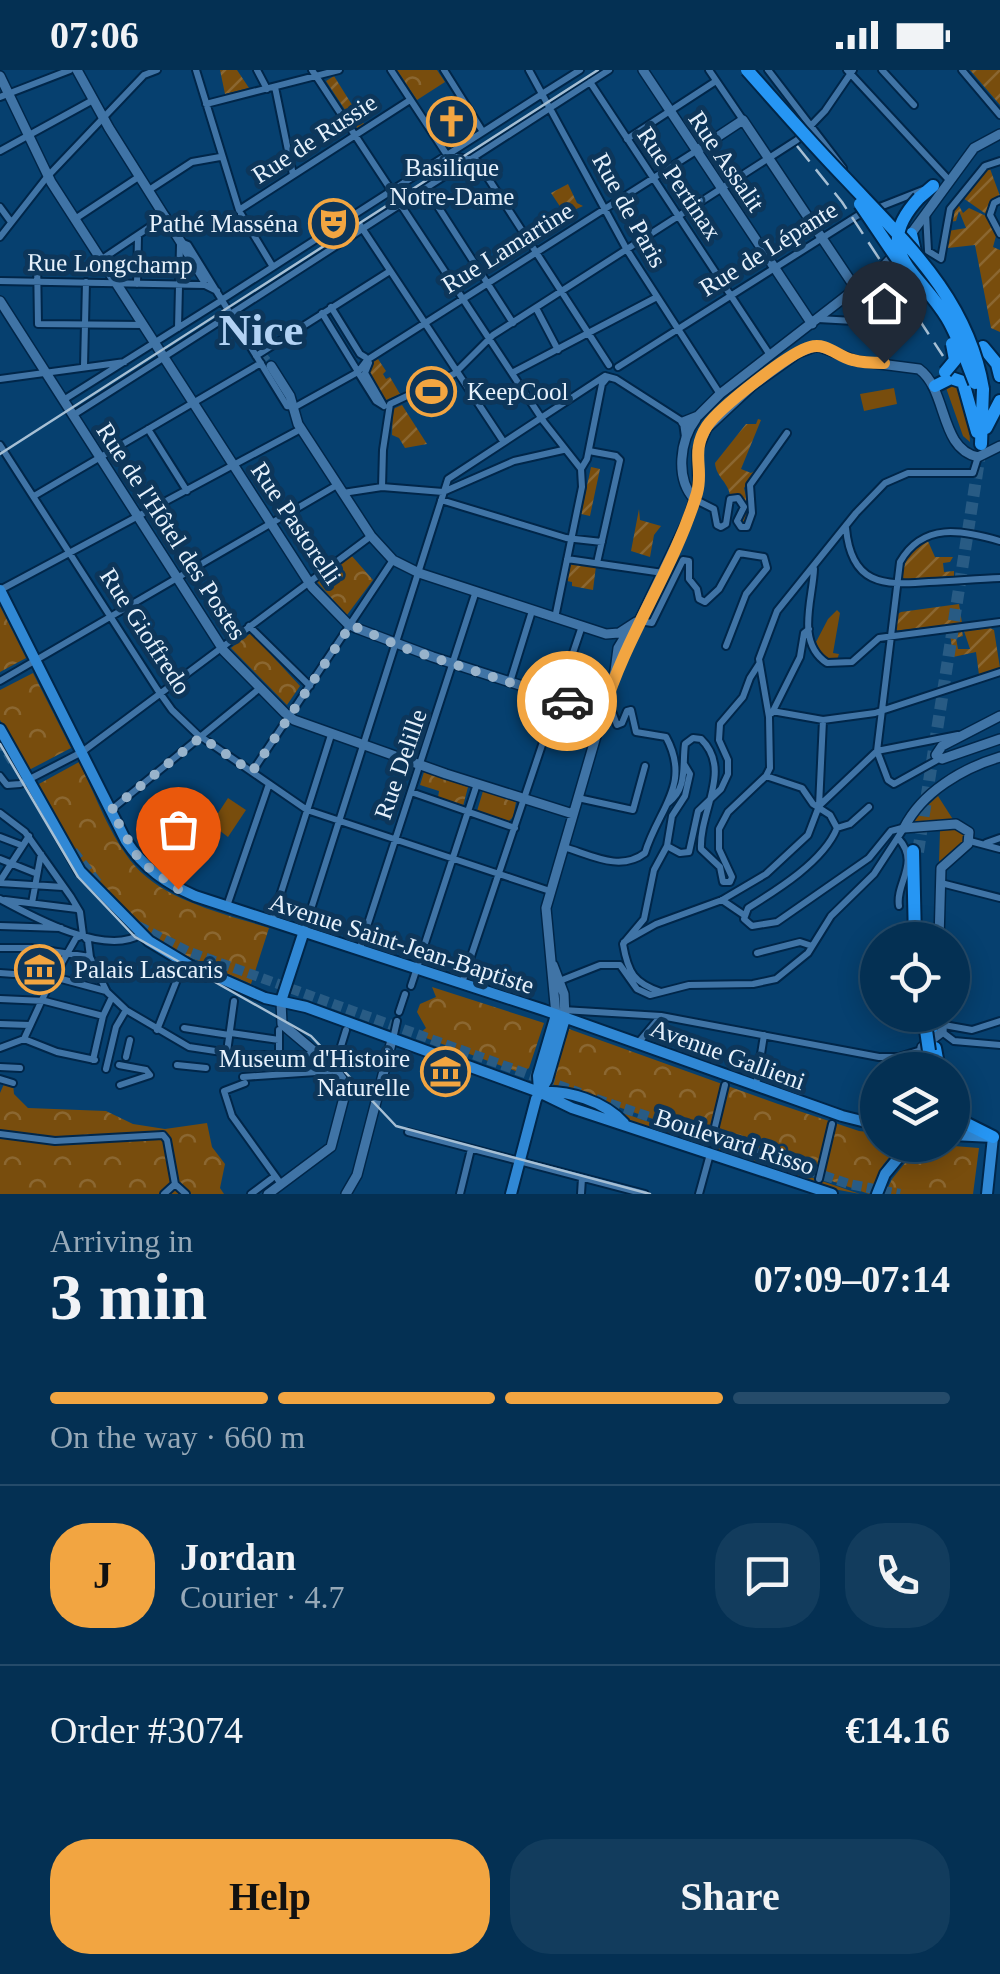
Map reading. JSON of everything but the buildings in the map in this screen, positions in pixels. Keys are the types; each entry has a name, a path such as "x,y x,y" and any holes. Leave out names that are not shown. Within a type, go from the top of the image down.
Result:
{"highway":[{"path":"738,70 866,207 946,302 979,386"},
{"path":"748,70 934,274 963,321 978,364 979,442"},
{"path":"935,187 901,220 898,249 946,316 979,386"},
{"path":"866,207 950,340 955,360 932,382"},
{"path":"910,235 928,276"},
{"path":"983,348 1000,376"},
{"path":"932,382 952,378 963,382 979,442"},
{"path":"979,442 1000,401"},
{"path":"916,852 919,922"},
{"path":"929,1050 933,1032"},
{"path":"970,1123 996,1137"}],"main road":[{"path":"78,70 204,280"},
{"name":"Rue Assalit","path":"643,70 815,322"},
{"name":"Rue Pastorelli","path":"0,76 4,96 48,177 308,581 351,625 453,664 603,712"},
{"path":"743,120 856,289"},
{"name":"Rue Lamartine","path":"696,151 743,120"},
{"path":"694,499 688,492 683,467 685,437 698,416 720,394 882,269 926,212 935,187 974,148 1000,134"},
{"name":"Rue de l'Hôtel des Postes","path":"0,301 222,647 289,717 363,746 573,814"},
{"path":"511,1194 539,1092 546,1080 561,1014 546,918 550,891 615,671 686,525 698,486 697,451 707,428 733,401 804,349 824,346 856,361 906,364 919,369 932,382 957,444 966,454 979,442 1000,446"},
{"path":"262,362 290,407 297,428 371,536 394,560 419,573 606,634 618,648"},
{"path":"683,422 698,416"},
{"name":"Avenue Saint-Jean-Baptiste","path":"0,590 111,810 134,852 150,870 178,889 226,907 561,1014"},
{"path":"606,634 624,630 638,621"},
{"path":"615,671 618,648 638,621"},
{"path":"1000,716 938,750 939,759 1000,739"},
{"path":"0,729 80,871 140,934 203,974 280,1007"},
{"path":"901,833 917,808 948,782 972,767 1000,757"},
{"path":"901,833 960,824 969,832 970,841 941,868 939,922"},
{"path":"268,1194 276,1181 332,1146 346,1090 344,1082 320,1054 282,1024 280,1007 304,931"},
{"path":"184,961 280,1007"},
{"path":"206,972 280,1007"},
{"path":"247,990 259,1000"},
{"name":"Boulevard Risso","path":"280,1007 316,1010 627,1126 710,1149 832,1194"},
{"name":"Avenue Gallieni","path":"561,1014 756,1086 860,1119"},
{"path":"351,1191 392,1040"},
{"name":"Boulevard Risso","path":"539,1092 566,1093 604,1106 627,1126"},
{"path":"561,1102 606,1114"},
{"path":"970,1136 996,1137 987,1194"},
{"path":"880,1194 886,1171 895,1162"}],"street":[{"path":"4,96 70,70"},
{"path":"0,237 48,177 144,72 157,70"},
{"path":"196,70 220,158 240,212 273,267"},
{"path":"257,70 271,88 294,175"},
{"path":"206,104 314,73 339,70"},
{"path":"304,931 451,475 540,416 620,372 609,365 476,161 450,156 391,70"},
{"path":"444,70 483,132"},
{"name":"Rue de Paris","path":"529,70 627,250 720,394"},
{"path":"69,407 124,362 580,70"},
{"path":"69,407 165,356 609,70"},
{"path":"709,70 743,120"},
{"path":"768,70 866,207 910,235"},
{"path":"882,70 914,105"},
{"path":"962,70 1000,115"},
{"path":"382,487 388,407 456,370 512,322 797,140 850,71 935,187"},
{"path":"314,73 540,416 581,468"},
{"path":"626,140 716,81"},
{"name":"Rue Pertinax","path":"590,82 770,356"},
{"name":"Rue de Russie","path":"240,212 410,100"},
{"path":"0,151 94,102 108,106 119,103"},
{"name":"Rue Lamartine","path":"290,407 358,372 367,360 696,151"},
{"path":"149,190 192,162 220,158"},
{"path":"926,212 928,252 941,259 950,208 980,170 1000,160"},
{"path":"75,219 140,176"},
{"name":"Rue de Lépante","path":"618,368 866,207 935,187"},
{"path":"426,188 512,322"},
{"path":"1000,200 991,208 990,215 1000,234"},
{"path":"0,207 12,223"},
{"path":"866,207 910,235"},
{"path":"102,259 166,216"},
{"path":"361,227 503,441"},
{"path":"137,284 138,236"},
{"path":"178,328 181,241 188,244 262,362"},
{"path":"37,259 36,322 85,328 145,325"},
{"path":"34,496 262,362 322,312 390,270"},
{"name":"Rue Longchamp","path":"0,281 208,286 216,291"},
{"path":"84,366 86,282"},
{"path":"856,289 876,326"},
{"path":"512,373 657,296"},
{"path":"322,312 376,401 384,406 365,372 367,360 331,307"},
{"path":"536,308 558,350"},
{"path":"854,321 864,318 868,308"},
{"path":"815,322 854,321 894,328 906,321"},
{"path":"0,378 124,362"},
{"path":"609,365 604,371 609,378 683,422 685,437"},
{"path":"554,618 582,487 581,468 589,451 602,384 609,378"},
{"path":"0,590 234,466 297,428"},
{"path":"148,429 187,491"},
{"path":"694,499 714,508 717,525 721,527 726,524 728,503 738,498 744,507 737,521 741,527 747,527 752,513 750,485 787,434"},
{"path":"668,802 678,796 683,781 687,740 703,740 713,754 716,771 701,849 720,866 722,880 729,883 732,877 719,848 719,829 728,812 770,768 771,714 760,652 777,610 846,526 890,480 916,473 971,474 976,470 979,442"},
{"name":"Rue Gioffredo","path":"0,445 160,694 201,737 306,810 550,891"},
{"path":"442,496 514,461 563,450"},
{"path":"589,451 620,460 597,563"},
{"path":"0,681 271,524 340,489 417,489 442,496 461,508 571,538 602,542"},
{"path":"846,526 858,567 876,581 896,584 1000,578"},
{"path":"939,759 894,784 888,780 876,752 896,584 905,554 928,534 952,532 1000,541"},
{"path":"0,776 10,786 82,752 371,536"},
{"path":"638,621 652,623 683,560 690,563 689,578 698,598 706,602 719,589 739,553 764,557 768,566 746,594 726,646"},
{"path":"567,559 662,573"},
{"path":"252,772 394,560"},
{"path":"813,568 807,609 809,629 816,653 832,664 852,662 874,640 1000,622"},
{"name":"Rue Delille","path":"360,948 476,591"},
{"path":"510,682 532,611"},
{"path":"249,626 310,686"},
{"path":"462,983 582,626"},
{"path":"771,714 800,657 804,633 809,629"},
{"path":"667,846 680,853 689,852 698,812 722,789 728,760 719,740 720,724 743,697 760,663"},
{"path":"771,714 823,720 881,712 1000,672"},
{"path":"111,810 260,688"},
{"path":"563,847 626,864 645,854 668,802 677,764 668,738 636,732 631,710 617,725 614,714 603,712"},
{"path":"624,942 652,926 722,900 766,874 808,835 818,806 823,720"},
{"path":"272,921 331,735"},
{"path":"818,806 876,752 913,742 966,736"},
{"path":"663,992 645,988 637,981 625,957 624,942 644,919 654,870 667,846 672,816 688,786 690,774 683,763"},
{"path":"578,798 634,810 645,766"},
{"path":"766,776 794,783 833,819 837,828"},
{"path":"226,907 269,784"},
{"path":"400,1013 477,784"},
{"path":"411,792 515,828"},
{"path":"744,916 748,908 786,884 837,828 850,824 869,807"},
{"path":"0,813 29,835 64,887 78,910 90,956 110,994 126,1010 189,1047 312,1059 311,1073"},
{"path":"722,900 744,916 749,925 776,922 869,858 891,832 901,833"},
{"path":"899,906 898,897 907,874 901,833"},
{"path":"556,982 611,963 620,965 642,993 689,985 772,980 795,966 830,916 874,874 901,833"},
{"path":"0,898 1,878 29,835"},
{"path":"0,837 20,845"},
{"path":"985,843 1000,838"},
{"path":"970,841 1000,849"},
{"path":"32,903 42,853"},
{"path":"0,859 35,873"},
{"path":"1,878 33,886 64,887"},
{"path":"940,882 1000,898"},
{"path":"0,898 83,936 120,942 140,934"},
{"path":"0,898 78,910"},
{"path":"0,926 62,928"},
{"path":"24,1039 76,938 83,936"},
{"path":"757,953 791,944 812,946"},
{"path":"0,948 90,956"},
{"path":"160,1031 184,961"},
{"path":"0,973 54,977 110,994"},
{"path":"105,1063 103,1016 110,994"},
{"path":"0,999 41,1000 103,1016"},
{"path":"227,1052 234,1002"},
{"path":"105,1063 116,1027 126,1010"},
{"path":"561,1014 661,1016 890,1058 929,1050"},
{"path":"638,1043 661,1016"},
{"path":"970,1030 1000,1021"},
{"path":"392,1040 398,1022"},
{"path":"0,1024 30,1026"},
{"path":"184,1028 279,1040"},
{"path":"279,1030 280,1055"},
{"path":"338,1056 346,1030"},
{"path":"945,1032 954,1040 1000,1044"},
{"path":"756,1086 764,1035"},
{"path":"0,1048 24,1039 57,1052 150,1074 120,1085"},
{"path":"126,1057 130,1040"},
{"path":"176,1064 202,1068"},
{"path":"0,1067 20,1068"},
{"path":"251,1194 276,1181 232,1116 224,1091 244,1080 330,1071"},
{"path":"0,1079 14,1082"},
{"path":"699,1194 725,1085"},
{"path":"818,1188 832,1124"},
{"path":"408,1132 519,1161 581,1186 596,1182 640,1193"},
{"path":"0,1134 55,1141 162,1136 167,1140 175,1184 186,1194"},
{"path":"460,1194 471,1149"},
{"path":"596,1182 598,1194"},
{"path":"164,1194 175,1184"}],"green space":[{"path":"220,70 237,70 249,88 225,94"},
{"path":"397,70 437,70 445,82 417,100"},
{"path":"970,70 1000,70 1000,105"},
{"path":"334,76 364,124 357,128 326,81"},
{"path":"989,166 1000,196 989,203 986,214 963,198"},
{"path":"568,184 577,203 583,206 565,214 551,193"},
{"path":"958,204 963,213 969,208 986,216 996,236 993,247 1000,250 1000,332 991,328 975,245 948,248 948,231 966,228 959,211 956,221 949,222"},
{"path":"378,359 386,379 390,377 400,394 386,400 366,372 368,365"},
{"path":"958,381 968,404 970,442 963,436 945,385"},
{"path":"894,388 897,404 864,411 860,394"},
{"path":"402,405 427,444 405,448 392,435 393,409"},
{"path":"761,420 741,469 751,473 758,469 744,488 749,509 746,526 742,524 747,504 740,496 730,495 715,463 746,424 756,424"},
{"path":"591,467 600,469 590,516 581,514"},
{"path":"639,509 640,520 661,526 654,535 650,557 631,551"},
{"path":"927,539 935,557 953,557 943,563 944,572 954,571 954,576 905,580 901,575 907,558"},
{"path":"351,555 373,580 347,615 317,582"},
{"path":"571,563 596,566 593,590 572,586 567,581"},
{"path":"959,604 962,623 894,631 896,615 901,612"},
{"path":"0,606 26,658 0,672"},
{"path":"837,610 840,613 833,653 839,654 837,660 822,657 816,642"},
{"path":"994,630 1000,668 979,675 976,652 953,657 950,633 962,631 963,636 956,638 958,649 970,649 964,631"},
{"path":"251,633 300,686 287,705 231,648"},
{"path":"33,673 71,748 29,770 0,720 0,690"},
{"path":"79,762 118,842 148,878 197,905 269,928 251,984 152,937 83,866 37,785"},
{"path":"424,772 468,787 463,806 438,798 439,791 420,785"},
{"path":"483,791 516,802 509,821 477,811"},
{"path":"938,796 954,821 914,823 914,818"},
{"path":"228,798 246,810 228,837 211,824"},
{"path":"956,828 964,835 963,843 939,863 940,830"},
{"path":"432,987 544,1023 529,1068 521,1073 418,1035 426,1028 417,1012 420,1004 436,997"},
{"path":"569,1029 860,1131 860,1162 885,1162 869,1194 552,1084"},
{"path":"4,1084 13,1084 14,1094 28,1108 106,1111 133,1124 165,1129 207,1123 212,1147 225,1164 220,1188 224,1194 0,1194 0,1093"},
{"path":"619,1114 860,1194 807,1184 630,1125"},
{"path":"970,1147 979,1148 973,1194 885,1194 906,1162 970,1162"}],"tunnel":[{"path":"244,333 271,366"},
{"path":"918,852 980,454"},
{"path":"0,740 13,762"},
{"path":"73,851 99,885"},
{"path":"138,926 187,951 580,1093"},
{"path":"596,1099 849,1184 900,1194"}],"tram line":[{"path":"0,454 598,70"},
{"path":"0,744 78,877 135,937 311,1036 396,1126 650,1194"}],"railway":[{"path":"797,146 842,202 943,356"}],"way so far":[{"path":"178,889 140,861 111,810 201,737 252,772 351,625 404,648 567,701"}],"place":[{"name":"Basilique Notre-Dame","path":"452,121"},
{"name":"Pathé Masséna","path":"333,223"},
{"name":"KeepCool","path":"432,391"},
{"name":"Palais Lascaris","path":"39,969"},
{"name":"Museum d'Histoire Naturelle","path":"445,1072"}],"district":[{"name":"Nice","path":"261,329"}],"route":[{"path":"567,701 603,712 615,671 689,517 698,486 697,451 712,421 752,386 810,347 824,346 856,361 884,363"}]}
